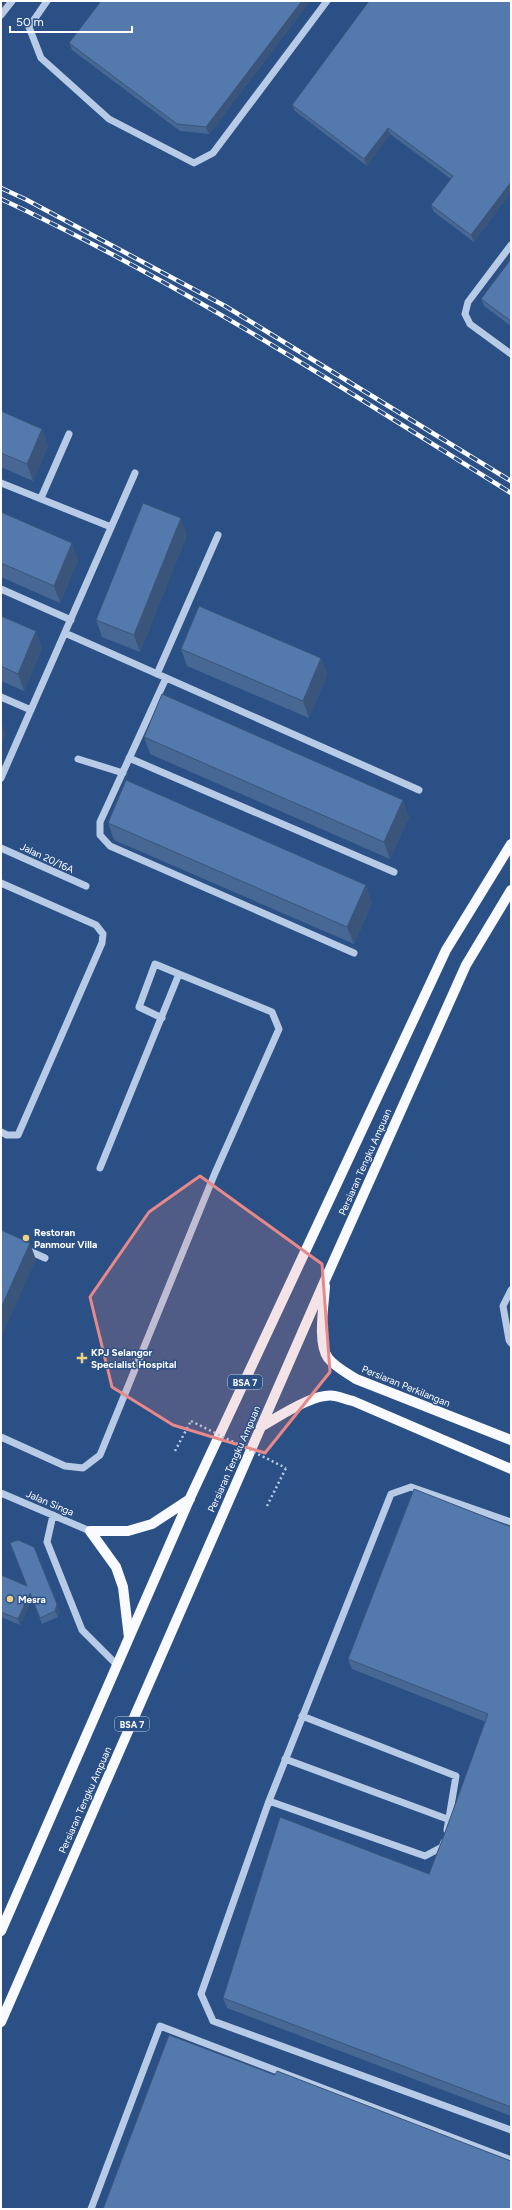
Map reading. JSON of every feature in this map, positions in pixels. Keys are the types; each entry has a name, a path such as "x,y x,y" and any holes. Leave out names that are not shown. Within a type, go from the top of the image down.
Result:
{"main road":[{"name":"Persiaran Tengku Ampuan","path":"1,1931 190,1498 446,950 511,844"},
{"name":"Persiaran Tengku Ampuan","path":"1,2022 326,1278 466,964 511,890"},
{"name":"Persiaran Perkilangan","path":"326,1278 322,1337 328,1357 339,1368 356,1379 511,1440"},
{"path":"262,1426 295,1407 319,1398 334,1395 511,1469"},
{"path":"90,1531 128,1532 152,1524 190,1498"},
{"path":"90,1531 116,1567 123,1587 129,1638"}],"street":[{"path":"1,15 12,1"},
{"path":"47,1 30,27 41,58 109,120 194,162 212,153 327,1"},
{"path":"511,245 468,302 465,314 470,324 511,354"},
{"path":"41,498 69,434"},
{"path":"1,778 135,473"},
{"path":"1,483 111,527"},
{"path":"157,674 218,535"},
{"path":"1,589 71,620"},
{"path":"65,633 419,790"},
{"path":"166,678 100,822 100,835 110,846 354,952"},
{"path":"1,697 31,710"},
{"path":"129,758 394,872"},
{"path":"78,759 123,773"},
{"name":"Jalan 20/16A","path":"1,848 86,886"},
{"path":"1,883 96,925 102,934 102,943 18,1135 7,1135 1,1132"},
{"path":"1,1437 66,1466 83,1468 100,1455 215,1173 279,1029 272,1012 155,964 139,1007 162,1018"},
{"path":"100,1168 179,974"},
{"path":"16,1245 45,1258"},
{"path":"511,1290 503,1306 511,1343"},
{"path":"511,1522 411,1487 391,1494 269,1801 201,1994 213,2021 511,2130"},
{"name":"Jalan Singa","path":"1,1493 90,1531"},
{"path":"53,1516 47,1542 82,1630 117,1665"},
{"path":"269,1801 425,1856 442,1847 450,1820 456,1776 302,1716"},
{"path":"285,1759 450,1820"},
{"path":"91,2209 160,2026 511,2160"}],"path":[{"path":"176,1451 191,1421 286,1468 267,1506"}],"highlighted area":[{"path":"200,1176 322,1264 330,1372 265,1453 173,1425 112,1387 90,1297 149,1212"}],"building":[{"path":"101,1 302,1 206,127 177,124 69,43"},
{"path":"369,1 511,1 511,182 471,235 431,205 453,176 388,128 364,159 292,105"},
{"path":"511,259 511,321 481,299"},
{"path":"1,411 42,429 27,464 1,453"},
{"path":"143,503 181,518 134,635 96,620"},
{"path":"1,512 72,543 54,586 1,563"},
{"path":"199,606 321,658 303,701 181,649"},
{"path":"1,616 36,631 18,674 1,666"},
{"path":"162,694 403,800 384,842 144,737"},
{"path":"126,780 366,885 347,927 108,823"},
{"path":"1,1230 30,1243 1,1308"},
{"path":"414,1489 511,1527 511,2107 223,1998 280,1817 429,1874 443,1838 488,1714 348,1659"},
{"path":"18,1540 34,1547 57,1604 55,1611 40,1618 30,1593 18,1619 1,1612 1,1575 27,1586 10,1543"},
{"path":"169,2035 275,2075 277,2071 511,2161 511,2209 103,2209"}],"railway":[{"path":"1,188 25,199 225,306 511,481"},
{"path":"1,199 133,265 197,301 323,376 511,493"}],"place":[{"name":"Restoran Panmour Villa","path":"26,1238"},
{"name":"KPJ Selangor Specialist Hospital","path":"82,1358"},
{"name":"Mesra","path":"10,1599"}]}
